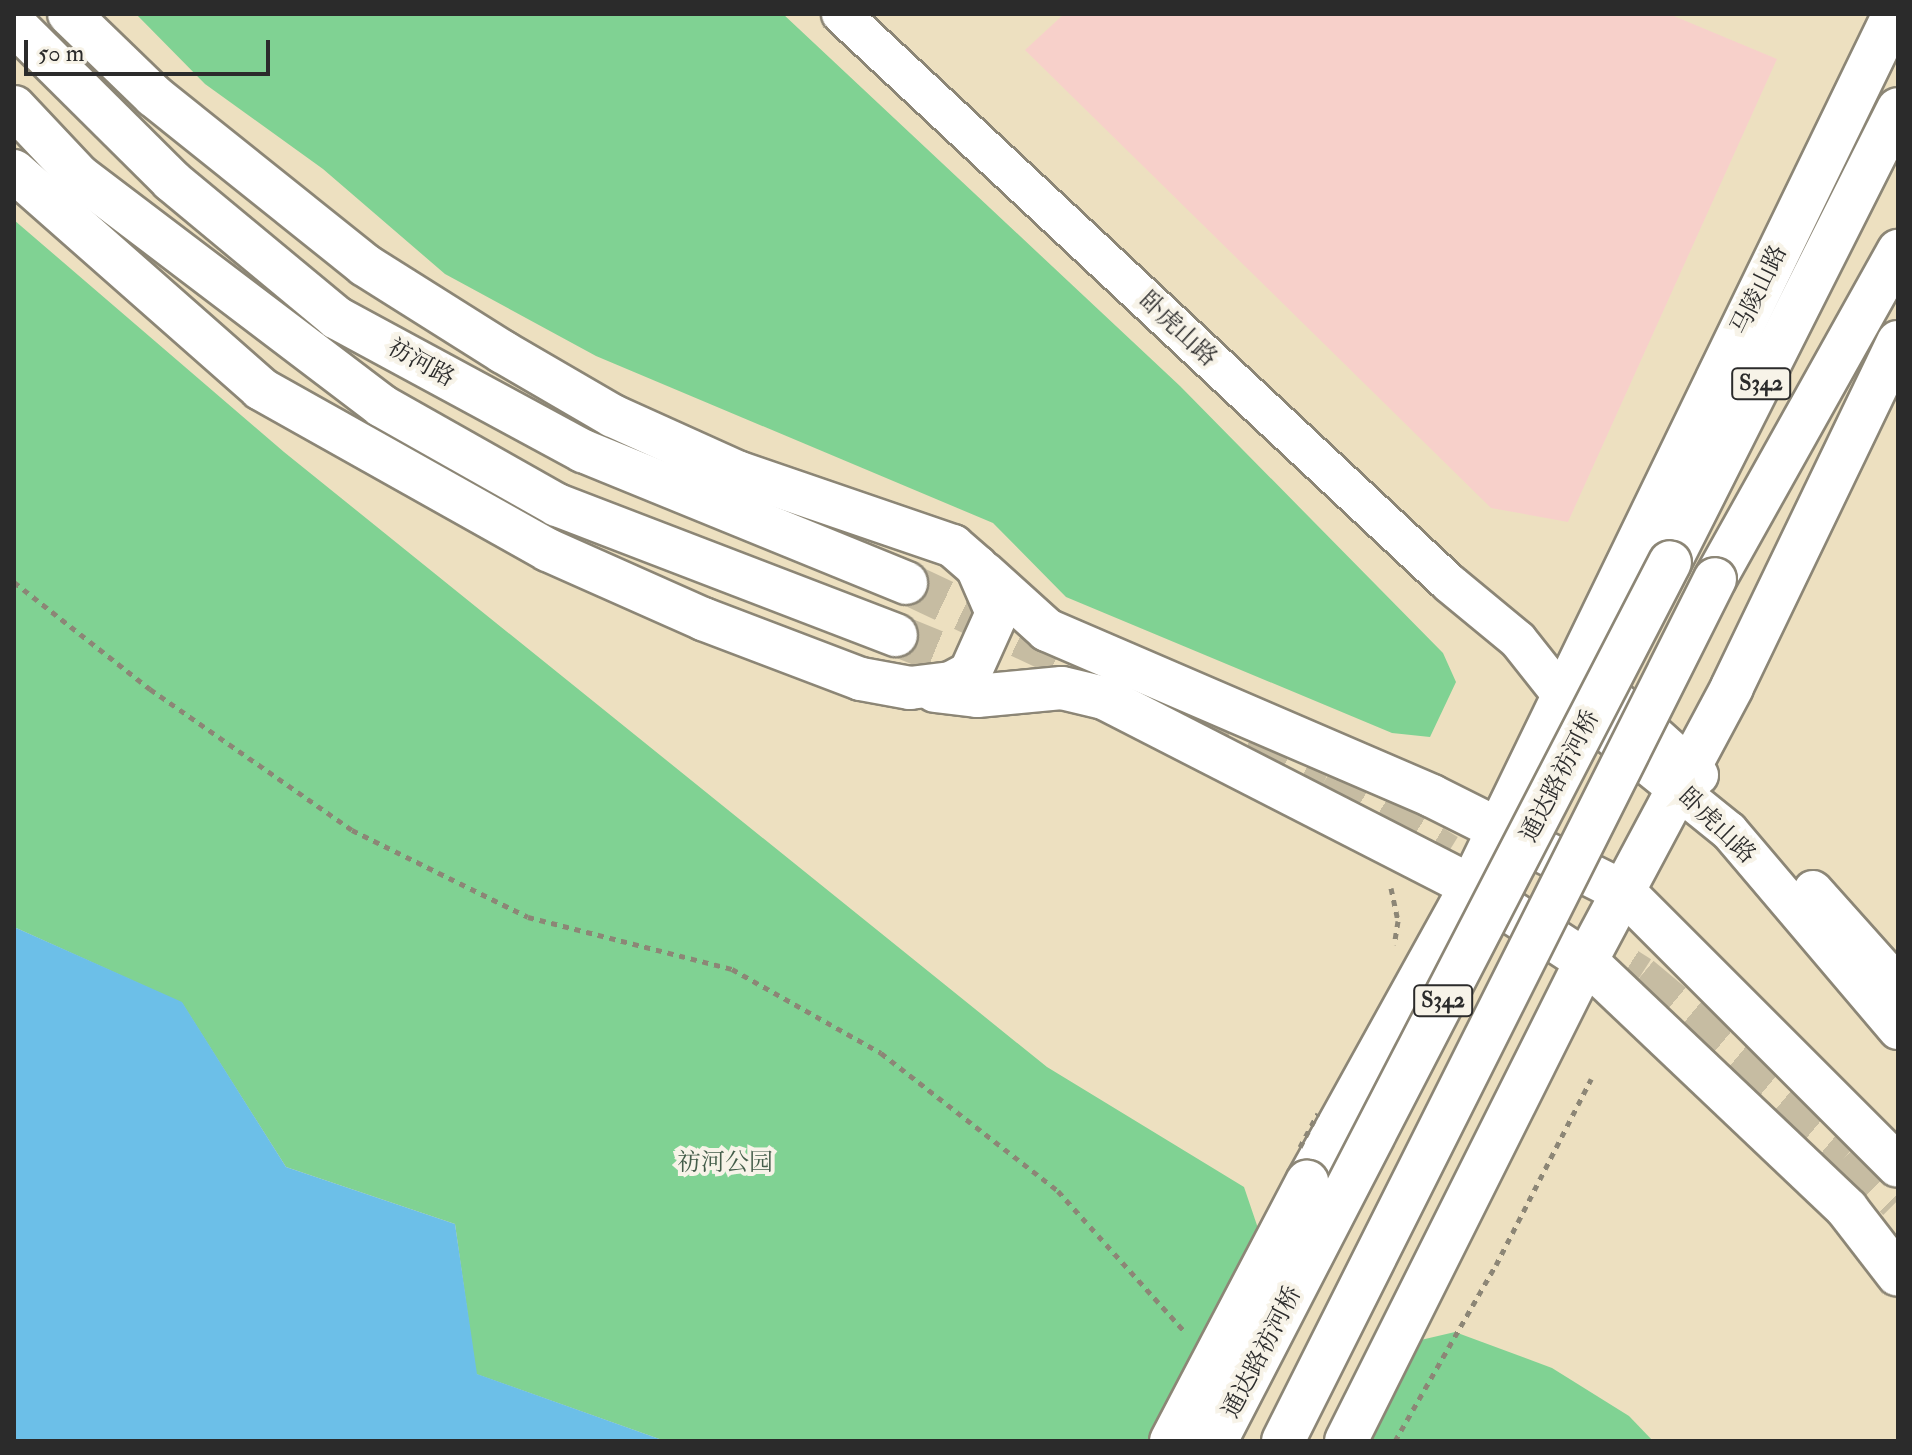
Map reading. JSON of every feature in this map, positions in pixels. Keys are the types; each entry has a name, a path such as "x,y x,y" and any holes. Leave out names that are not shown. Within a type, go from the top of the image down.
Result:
{"main road":[{"path":"69,14 154,96 342,246 503,352 613,416 737,472 953,546 1047,630 1498,826 1624,892 1898,1166"},
{"name":"马陵山路","path":"1171,1441 1307,1182 1471,886 1894,14"},
{"name":"祊河路","path":"14,24 172,181 337,318 583,451 906,583"},
{"path":"14,107 79,176 382,406 557,505 896,635"},
{"name":"通达路祊河桥","path":"1216,1441 1670,562 1898,109"},
{"path":"14,171 261,389 548,550 703,619 861,679 977,696 1062,688 1104,698 1471,886 1586,961 1847,1209 1898,1275"},
{"name":"通达路祊河桥","path":"1283,1441 1715,579 1898,251"},
{"path":"1346,1441 1444,1251 1586,961 1732,687 1898,342"},
{"path":"910,688 951,683 970,673 997,613 977,567"}],"street":[{"name":"卧虎山路","path":"841,14 1449,583 1682,776 1746,816 1898,985"},
{"name":"卧虎山路","path":"1682,776 1898,1030"}],"path":[{"path":"14,582 150,689 352,830 528,917 732,969 881,1053 1058,1191 1191,1338"},
{"path":"1390,882 1398,921 1391,961"},
{"path":"1395,1441 1496,1265 1591,1079"}],"shaded area":[{"path":"1064,14 1669,14 1777,59 1568,522 1491,508 1025,50"}],"green space":[{"path":"136,14 783,14 1180,386 1443,653 1456,682 1430,737 1392,733 1066,597 993,523 596,356 445,274 323,169 205,84"},
{"name":"祊河公园","path":"14,220 284,452 1047,1067 1244,1187 1262,1240 1162,1441 665,1441 476,1374 455,1224 286,1167 182,1003 14,927"},
{"path":"1455,1332 1552,1368 1629,1416 1653,1441 1349,1441 1395,1346"}],"water":[{"path":"14,927 182,1002 286,1167 455,1224 477,1374 665,1441 14,1441"}],"tunnel":[{"path":"906,583 1325,780 1447,855"},
{"path":"896,635 1006,680"},
{"path":"1574,935 1640,977 1850,1152 1898,1200"}]}
